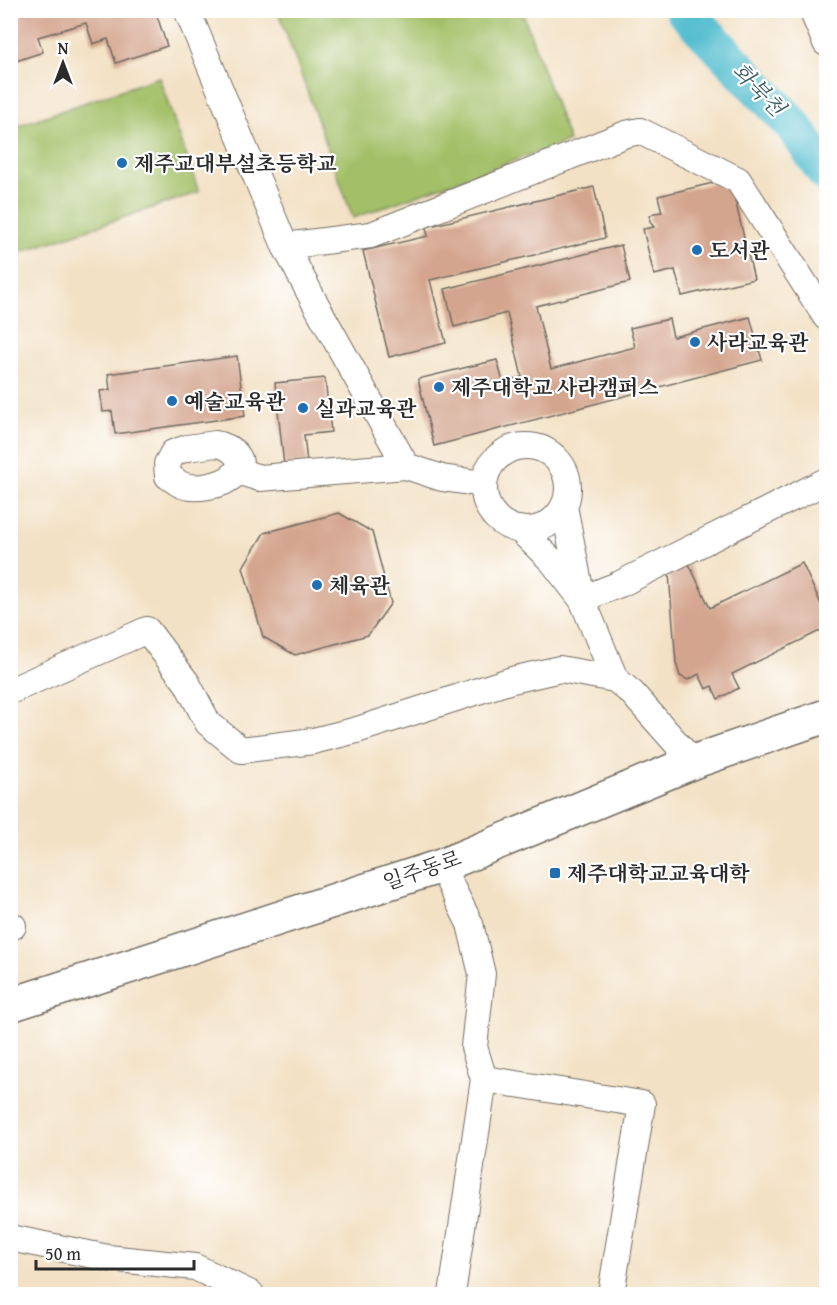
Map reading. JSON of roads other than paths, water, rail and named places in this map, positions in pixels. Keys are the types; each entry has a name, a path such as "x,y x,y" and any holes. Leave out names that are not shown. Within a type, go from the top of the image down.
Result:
{"main road":[{"name":"일주동로","path":"10,1005 441,866 693,762 826,716"}],"street":[{"path":"187,10 285,246 406,465"},
{"path":"812,10 826,43"},
{"path":"285,246 370,235 626,134 640,131 738,180 826,317"},
{"path":"517,447 537,448 555,457 563,467 568,493 564,506 556,517 545,525 532,529 519,529 507,525 489,508 484,484 487,471 494,460 505,452 517,447"},
{"path":"237,471 260,478 406,465 442,478 484,484"},
{"path":"582,599 620,584 826,481"},
{"path":"564,506 582,599 615,679 632,693 693,762"},
{"path":"519,529 552,561 582,599"},
{"path":"10,691 147,630 187,683 208,723 241,750 313,741 512,680 560,669 615,679"},
{"path":"441,866 470,924 482,974 474,1047 484,1079 452,1294"},
{"path":"484,1079 642,1104 611,1294"},
{"path":"10,1238 108,1258 195,1267 251,1294"}],"waterway":[{"name":"화북천","path":"684,10 792,124 826,173"}],"place":[{"name":"제주교대부설초등학교","path":"122,163"},
{"name":"도서관","path":"697,250"},
{"name":"사라교육관","path":"695,342"},
{"name":"제주대학교 사라캠퍼스","path":"439,387"},
{"name":"예술교육관","path":"172,401"},
{"name":"실과교육관","path":"303,408"},
{"name":"체육관","path":"317,585"},
{"name":"제주대학교교육대학","path":"555,873"}]}
